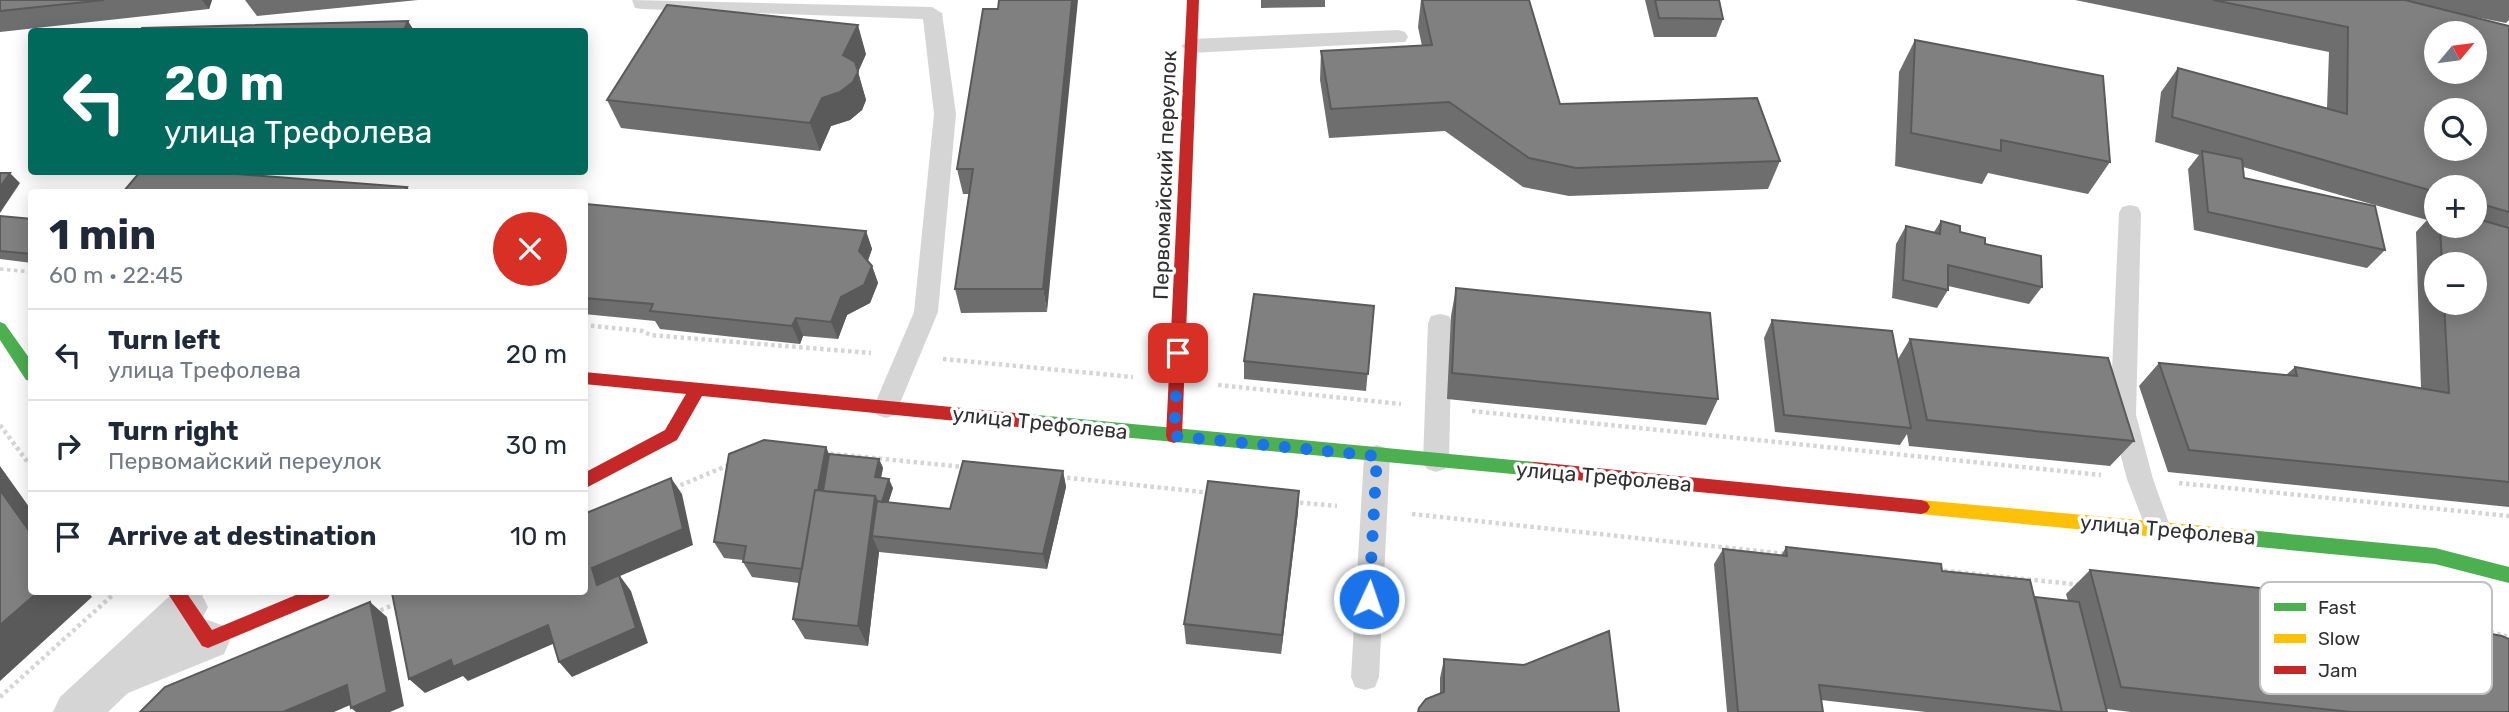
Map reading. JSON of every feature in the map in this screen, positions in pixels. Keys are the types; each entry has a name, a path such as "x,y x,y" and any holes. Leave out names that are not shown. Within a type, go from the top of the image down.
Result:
{"street":[{"name":"Первомайский переулок","path":"1174,436 1194,0"},
{"path":"4,323 28,368"},
{"name":"улица Трефолева","path":"588,378 2435,556 2509,575"},
{"path":"588,480 671,435 697,390"},
{"path":"76,712 108,681 190,613 303,595"}],"lane":[{"path":"642,0 642,3 932,13 945,114 926,312 886,408"},
{"path":"1191,46 1398,37"},
{"path":"2130,213 2123,415 2140,479 2158,529"},
{"path":"1436,461 1440,323"},
{"path":"1365,677 1377,456"}],"path":[{"path":"0,269 28,272"},
{"path":"588,325 643,331 650,335 1176,381 2509,516"},
{"path":"0,425 28,463"},
{"path":"813,452 976,468"},
{"path":"664,492 736,462"},
{"path":"1058,477 1222,494"},
{"path":"1291,502 1789,554"},
{"path":"1928,569 2094,586"},
{"path":"0,697 113,595"},
{"path":"2492,632 2509,637"}],"building":[{"path":"0,0 104,0 0,11"},
{"path":"999,0 1072,0 1043,289 955,289 973,169 957,169 983,9 998,9"},
{"path":"1422,0 1529,0 1560,104 1757,98 1780,161 1576,168 1529,158 1449,102 1331,109 1321,51 1432,45"},
{"path":"1655,0 1719,0 1723,19 1659,18"},
{"path":"2213,0 2405,0 2509,26 2509,212 2487,206 2487,175 2424,175 2424,189 2172,117 2178,68 2347,114 2348,27"},
{"path":"667,5 858,25 843,55 855,62 858,72 853,82 840,92 822,98 810,123 607,100"},
{"path":"408,21 405,28 142,28"},
{"path":"1915,40 2103,76 2110,162 2001,140 2001,151 1911,133"},
{"path":"2202,151 2242,159 2244,178 2375,206 2385,250 2208,212"},
{"path":"0,173 10,173 0,187"},
{"path":"137,175 250,175 407,187 405,189 126,189"},
{"path":"588,204 866,231 859,251 872,266 864,285 841,297 831,322 796,318 792,326 650,311 653,304 588,298"},
{"path":"0,216 28,219 28,254 0,251"},
{"path":"1941,221 1960,226 1960,232 1985,238 1985,244 2041,256 2042,287 1948,265 1948,290 1903,280 1906,226 1940,234"},
{"path":"2487,222 2509,228 2509,482 2189,450 2159,363 2297,376 2295,367 2449,393 2445,315 2487,315 2487,252 2441,252 2441,238 2487,238"},
{"path":"1456,288 1710,313 1718,399 1452,373"},
{"path":"1254,294 1374,306 1368,374 1244,361"},
{"path":"1772,320 1892,331 1911,428 1784,415"},
{"path":"1910,339 2108,358 2134,441 1927,420"},
{"path":"764,440 826,447 818,490 815,490 802,569 743,562 746,546 714,542 729,454"},
{"path":"829,454 879,459 875,477 889,479 882,502 877,501 875,496 823,491"},
{"path":"963,461 1063,471 1043,554 872,536 877,501 950,509"},
{"path":"671,478 683,529 592,568 597,585 619,575 636,628 559,662 548,625 453,667 451,660 409,679 392,595 588,595 588,512"},
{"path":"1208,481 1299,491 1282,635 1184,624"},
{"path":"0,490 28,529 28,595 35,595 0,625"},
{"path":"815,490 875,496 858,626 793,619"},
{"path":"1786,547 1941,564 1942,571 2030,580 2062,712 1819,685 1823,712 1738,712 1723,549 1787,556"},
{"path":"2090,570 2260,588 2260,694 2492,694 2492,634 2509,639 2509,712 2351,712 2121,687"},
{"path":"2035,597 2079,602 2107,712 2062,712"},
{"path":"370,602 387,692 351,708 347,685 283,712 140,712 165,687"},
{"path":"1609,631 1619,712 1418,712 1426,699 1444,692 1444,659 1524,665"}],"traffic: fast":[{"path":"0,328 28,369"},
{"path":"1027,421 1535,469"},
{"path":"2248,538 2435,556 2509,575"}],"traffic: slow":[{"path":"1921,507 2248,538"}],"traffic: jam":[{"path":"1174,436 1193,0"},
{"path":"588,378 1027,421"},
{"path":"588,480 671,435 697,390"},
{"path":"1535,469 1921,507"},
{"path":"178,595 208,640 315,595"}],"route":[{"path":"1178,353 1174,436 1377,456 1369,599"}]}
